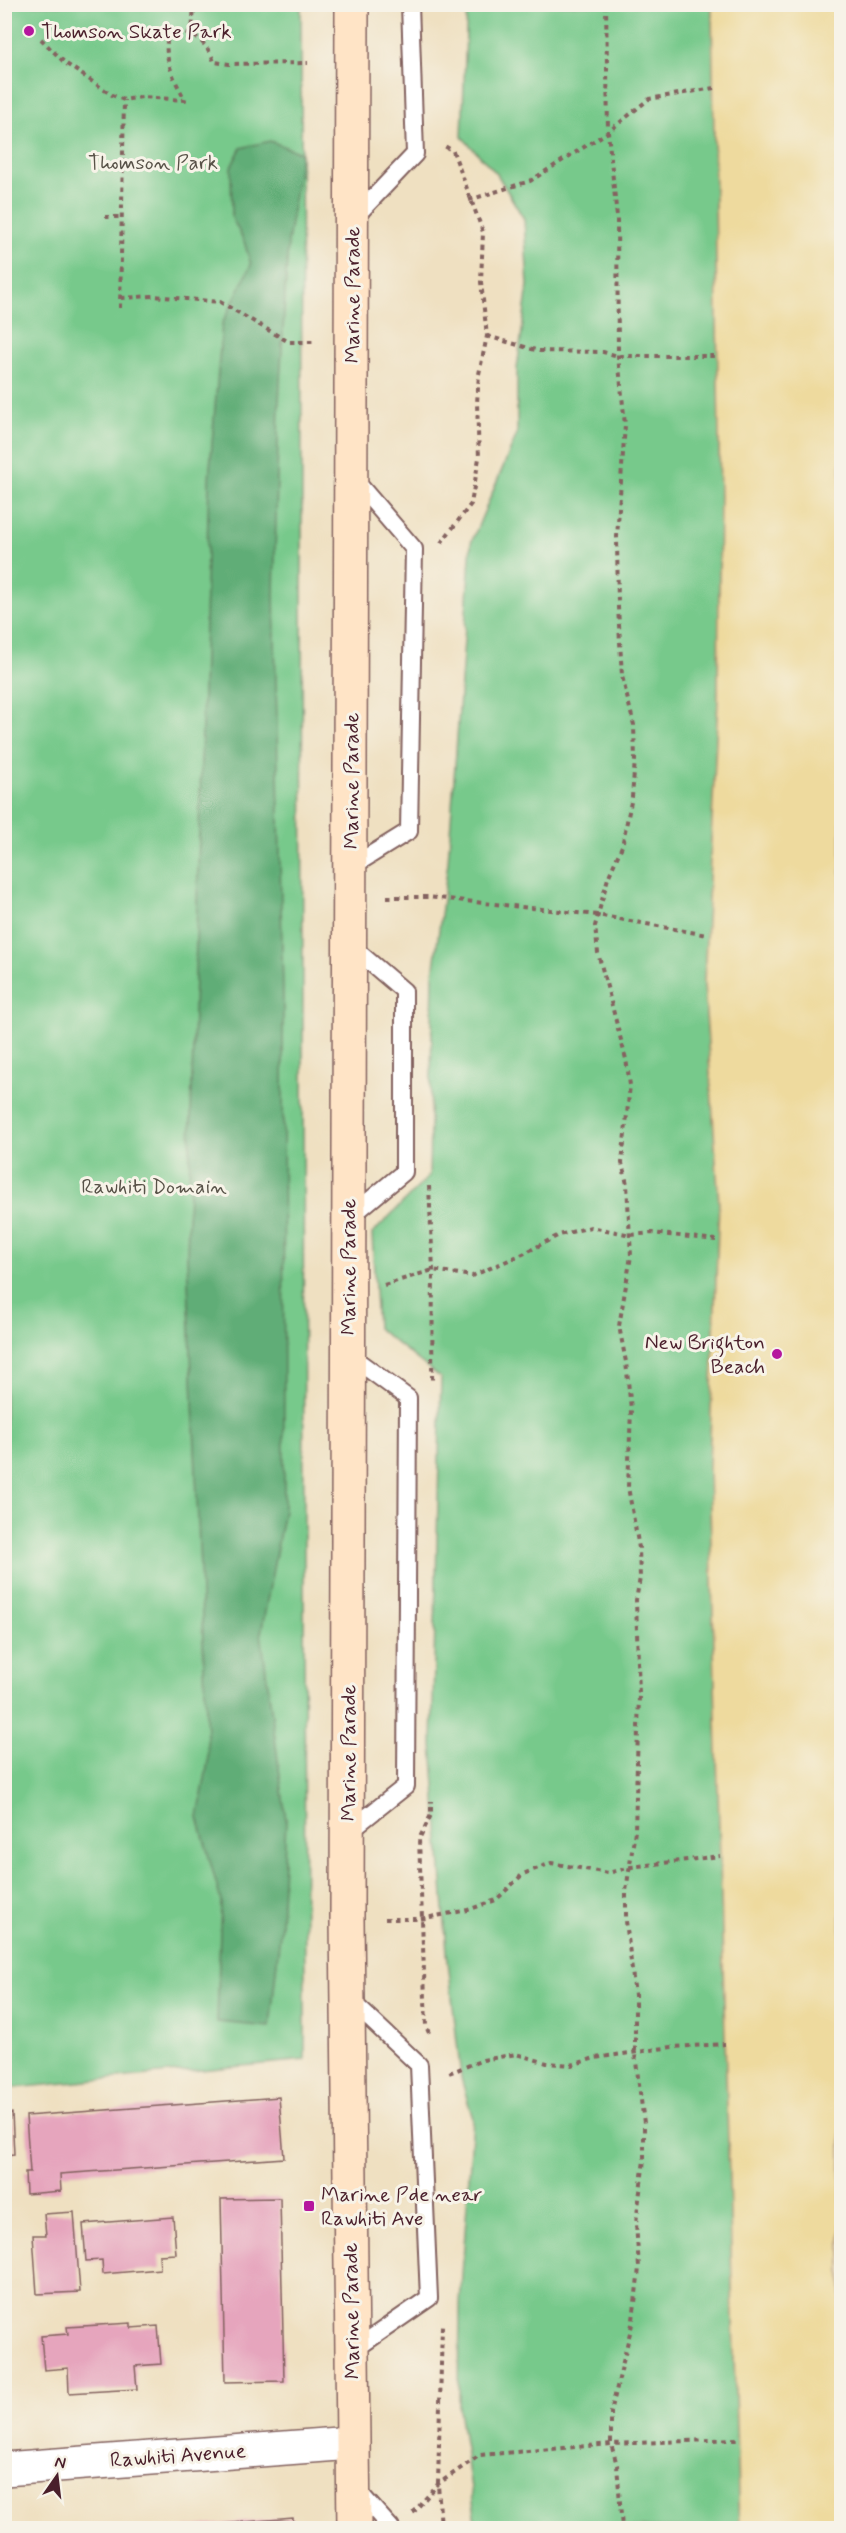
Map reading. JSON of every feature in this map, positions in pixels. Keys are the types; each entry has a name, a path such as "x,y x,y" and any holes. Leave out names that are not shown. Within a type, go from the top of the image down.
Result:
{"street":[{"name":"Marine Parade","path":"352,4 348,1998 354,2529"},
{"name":"Rawhiti Avenue","path":"4,2469 352,2443"}],"lane":[{"path":"352,219 415,154 410,4"},
{"path":"351,477 414,549 409,831 351,867"},
{"path":"349,1218 404,1172 404,991 350,944"},
{"path":"348,1354 408,1398 406,1786 348,1832"},
{"path":"348,1998 419,2065 429,2298 351,2352"},
{"path":"353,2487 390,2529"}],"path":[{"path":"192,35 194,4"},
{"path":"606,4 608,132 617,217 618,356 625,425 617,537 618,607 622,676 634,725 635,760 632,797 622,846 608,878 595,926 598,953 626,1059 630,1085 622,1163 627,1184 631,1256 619,1326 631,1409 628,1487 639,1548 640,1578 636,1600 639,1732 635,1831 626,1891 626,1921 635,1995 635,2054 644,2123 644,2160 636,2223 639,2268 633,2320 627,2350 616,2381 611,2412 611,2444 617,2465 622,2529"},
{"path":"41,39 65,63 112,95 124,100 142,97 185,100 174,79 166,41 169,34 176,31 192,35 211,51 214,62 229,64 308,63"},
{"path":"469,200 530,181 608,132 649,99 714,88"},
{"path":"120,308 124,100"},
{"path":"438,141 453,151 469,200 483,232 481,282 488,336 477,403 479,458 471,504 440,544"},
{"path":"105,217 122,217"},
{"path":"121,298 176,297 220,302 289,342 351,342"},
{"path":"488,336 539,351 603,352 618,356 718,356"},
{"path":"384,897 428,897 597,915 707,935"},
{"path":"429,1176 432,1379"},
{"path":"349,1287 390,1285 432,1270 472,1276 523,1254 559,1235 591,1227 631,1235 652,1233 716,1240"},
{"path":"430,2034 426,2026 420,1919 419,1839 431,1815 431,1795"},
{"path":"375,1919 420,1919 468,1910 496,1900 523,1874 551,1863 608,1873 631,1867 720,1856"},
{"path":"440,2076 483,2060 516,2054 547,2063 571,2065 595,2058 672,2047 724,2044"},
{"path":"441,2529 438,2484 442,2320"},
{"path":"413,2514 438,2484 480,2455 611,2444 737,2439"}],"green space":[{"name":"Rawhiti Domain","path":"4,5 301,5 305,2060 5,2089"},
{"path":"467,5 712,5 720,496 718,701 704,983 719,1203 709,1468 739,2528 477,2528 459,2409 460,2303 473,2119 461,2078 447,1952 432,1744 441,1378 377,1328 372,1234 429,1176 433,975 448,862 471,543 517,434 517,369 528,285 524,219 497,174 462,137"},
{"path":"270,141 301,153 288,243 279,402 274,593 283,991 284,1510 261,1633 286,1820 281,1924 270,2027 217,2022 221,1901 198,1817 208,1762 187,1257 209,480 222,324 251,265 244,241 232,218 231,167 241,148"}],"sand":[{"name":"New Brighton Beach","path":"712,5 841,5 841,2528 739,2528 709,1468 719,1203 704,983 718,701 720,496"}],"building":[{"path":"279,2097 284,2158 60,2174 61,2191 26,2194 25,2172 30,2172 26,2116"},
{"path":"12,2113 14,2154 5,2155 5,2114"},
{"path":"280,2198 284,2381 225,2382 221,2199"},
{"path":"74,2212 80,2292 37,2294 33,2235 46,2235 44,2214"},
{"path":"173,2217 176,2254 159,2255 160,2269 103,2274 102,2260 86,2261 83,2224"},
{"path":"131,2323 131,2328 158,2326 161,2364 135,2366 137,2389 69,2393 68,2368 44,2370 41,2336 68,2334 67,2327"},
{"path":"293,2518 294,2528 185,2528 185,2527"}],"place":[{"name":"Thomson Skate Park","path":"29,31"},
{"name":"New Brighton Beach","path":"777,1354"},
{"name":"Marine Pde near Rawhiti Ave","path":"309,2206"}],"park label":[{"name":"Thomson Park","path":"153,162"}]}
